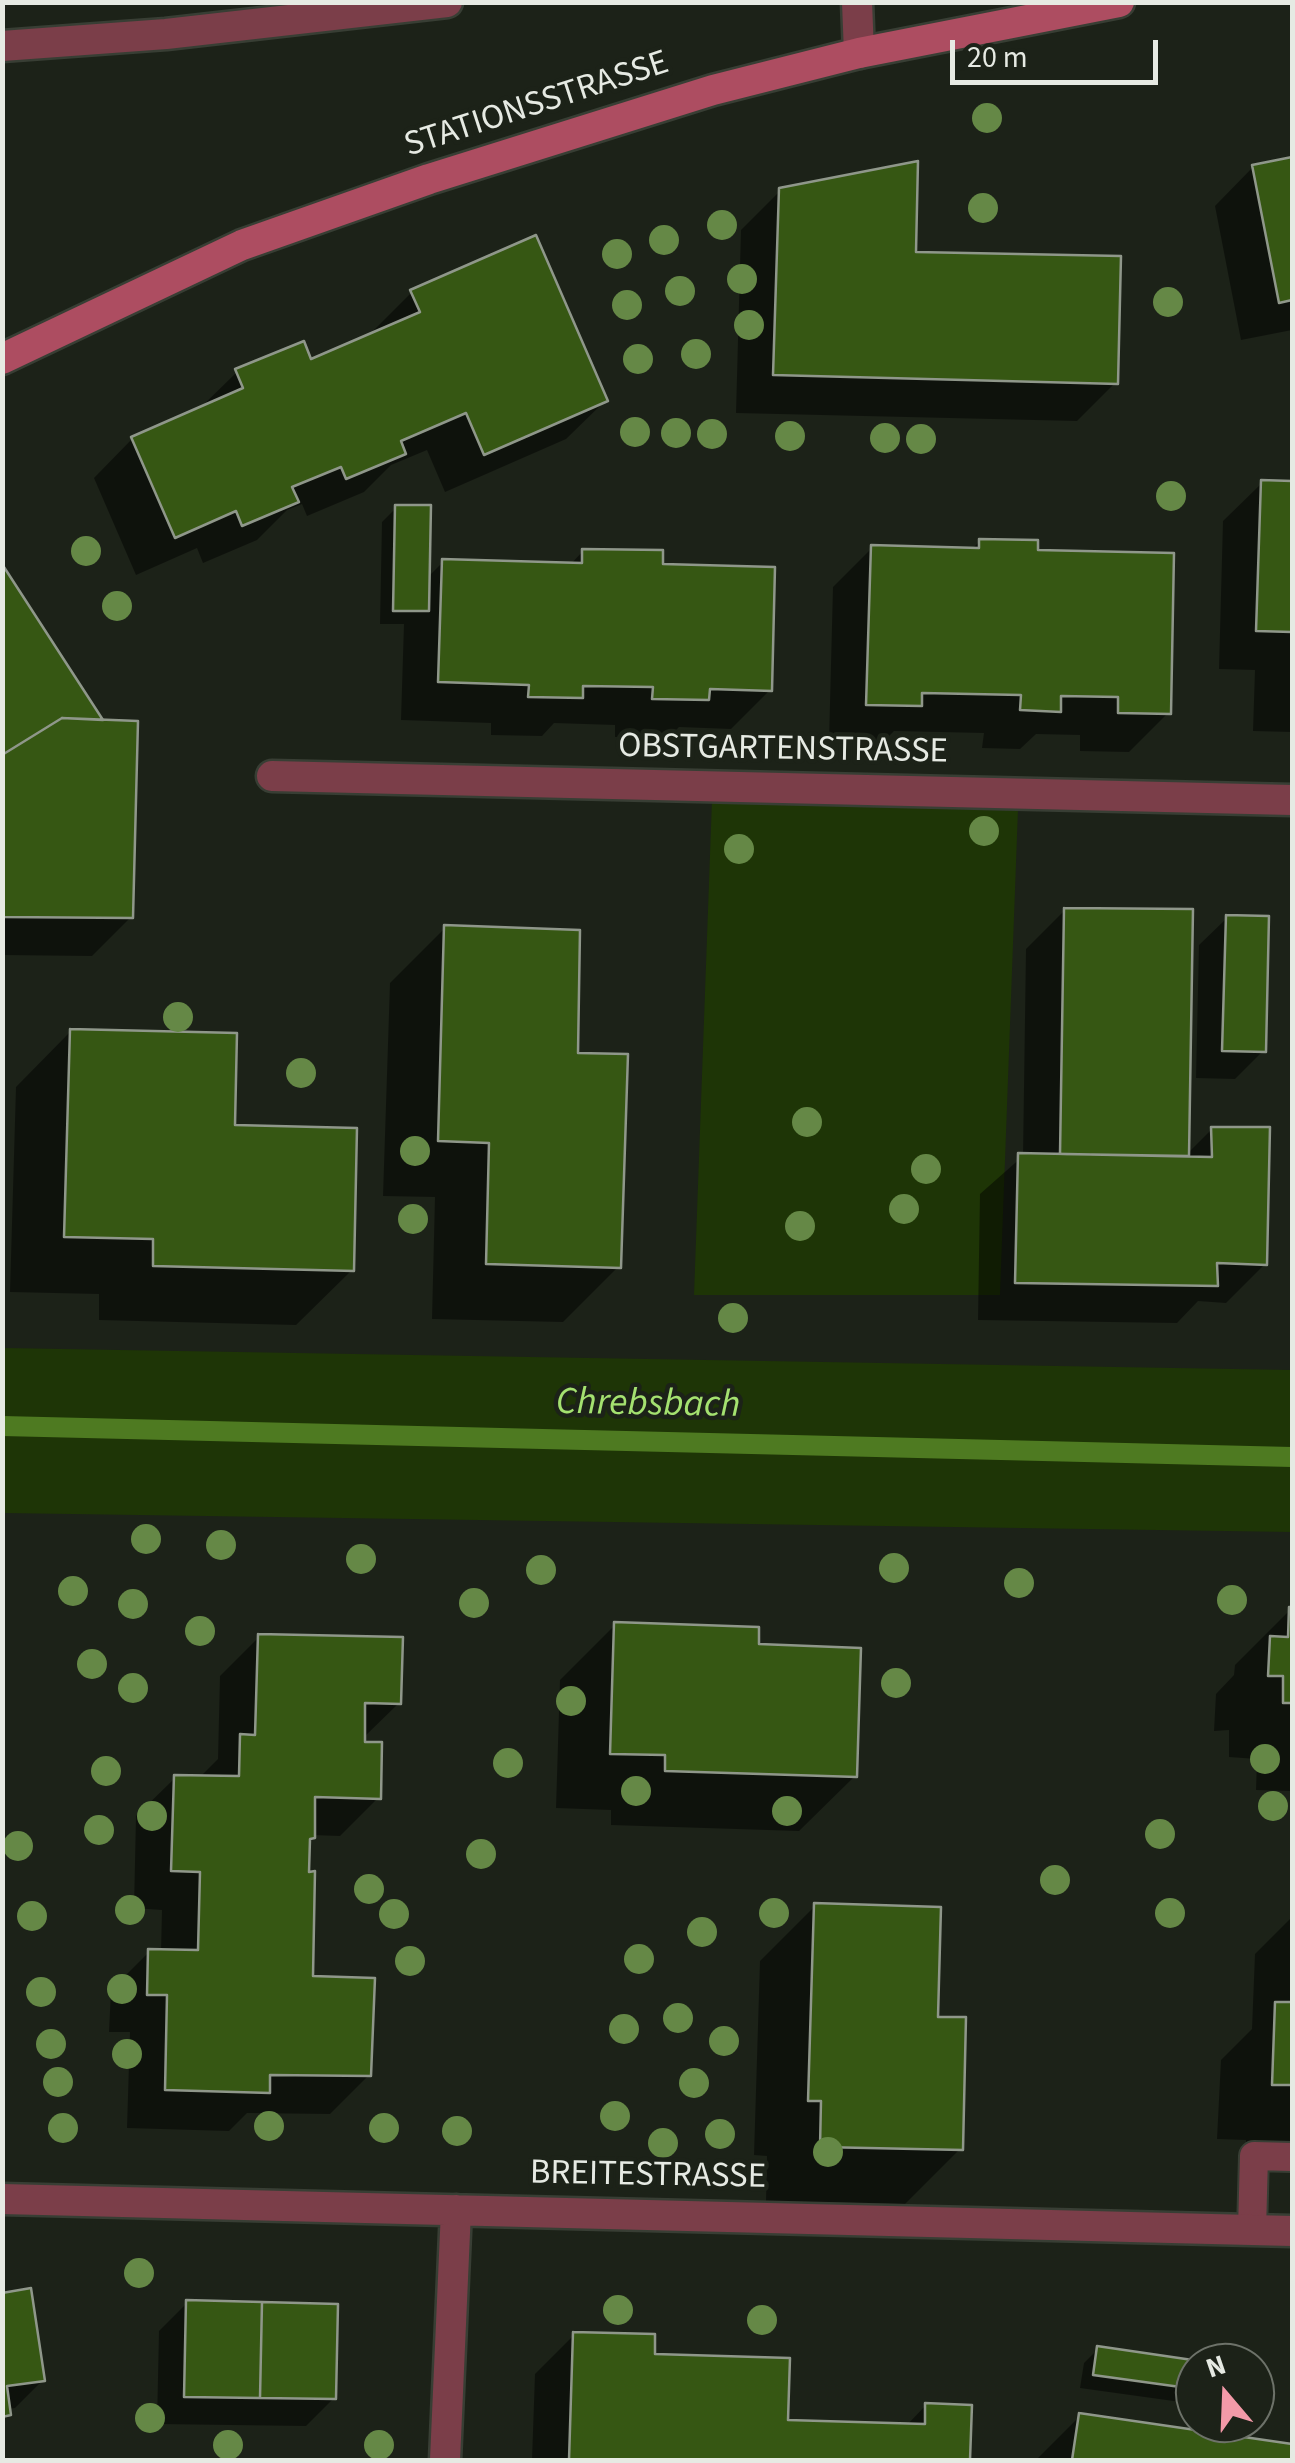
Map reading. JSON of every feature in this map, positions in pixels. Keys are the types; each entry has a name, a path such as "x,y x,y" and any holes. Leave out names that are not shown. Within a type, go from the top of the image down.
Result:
{"main road":[{"name":"STATIONSSTRASSE","path":"2,359 150,284 318,215 713,90 859,53 1119,2"}],"street":[{"path":"857,2 859,53"},
{"path":"2,46 433,6"},
{"name":"OBSTGARTENSTRASSE","path":"272,776 1292,800"},
{"name":"BREITESTRASSE","path":"2,2198 1292,2231"},
{"path":"446,2460 456,2210"}],"lane":[{"path":"1252,2230 1254,2156 1292,2157"}],"green space":[{"path":"712,800 1018,809 1000,1295 694,1295"},
{"path":"3,1348 1292,1370 1292,1532 3,1513"}],"building":[{"path":"1292,157 1292,300 1279,303 1252,165"},
{"path":"918,161 916,252 1121,256 1118,384 773,375 779,188"},
{"path":"536,235 608,401 484,455 466,413 401,441 406,454 346,479 341,467 292,487 299,502 242,526 236,511 175,538 131,437 243,388 235,369 304,341 311,359 420,312 410,290"},
{"path":"1261,480 1292,481 1292,632 1256,631"},
{"path":"395,505 431,505 429,611 393,611"},
{"path":"979,539 1038,540 1038,550 1174,553 1171,714 1118,713 1118,697 1061,696 1061,712 1020,710 1021,695 922,693 922,706 866,705 871,545 979,548"},
{"path":"582,549 663,550 663,564 775,567 772,691 710,689 709,700 652,699 653,687 583,686 583,698 528,697 529,685 438,682 442,559 582,563"},
{"path":"2,564 103,720 62,718 2,755"},
{"path":"62,718 138,721 133,918 2,917 2,755"},
{"path":"1064,908 1193,909 1189,1156 1060,1154"},
{"path":"1226,915 1269,916 1266,1052 1222,1051"},
{"path":"444,925 580,930 578,1053 628,1054 621,1268 486,1264 489,1143 438,1141"},
{"path":"70,1029 237,1033 235,1125 357,1128 354,1271 153,1266 153,1239 64,1237"},
{"path":"1211,1127 1270,1127 1267,1265 1217,1263 1218,1286 1015,1283 1018,1153 1212,1157"},
{"path":"1289,1607 1292,1703 1283,1703 1283,1676 1268,1676 1270,1636 1288,1637"},
{"path":"614,1622 759,1627 759,1644 861,1648 857,1777 665,1771 665,1755 610,1754"},
{"path":"258,1634 403,1637 401,1704 365,1703 365,1742 382,1742 381,1799 315,1797 315,1838 310,1839 309,1872 315,1871 313,1976 375,1978 371,2076 270,2075 270,2093 165,2090 167,1995 147,1995 148,1949 198,1950 200,1872 171,1871 174,1775 239,1776 240,1734 255,1735"},
{"path":"814,1903 941,1907 938,2017 966,2017 963,2150 820,2147 821,2101 808,2101"},
{"path":"1275,2002 1292,2002 1292,2085 1272,2085"},
{"path":"31,2288 45,2381 7,2386 11,2415 2,2417 2,2293"},
{"path":"186,2300 262,2302 260,2398 184,2397"},
{"path":"262,2302 338,2304 336,2399 260,2398"},
{"path":"573,2332 655,2334 655,2354 790,2358 788,2420 925,2424 925,2403 972,2405 970,2460 569,2460"},
{"path":"1097,2346 1175,2357 1175,2386 1093,2375"},
{"path":"1079,2413 1175,2427 1175,2443 1292,2444 1292,2460 1072,2460"}],"waterway":[{"name":"Chrebsbach","path":"2,1426 1292,1457"}]}
